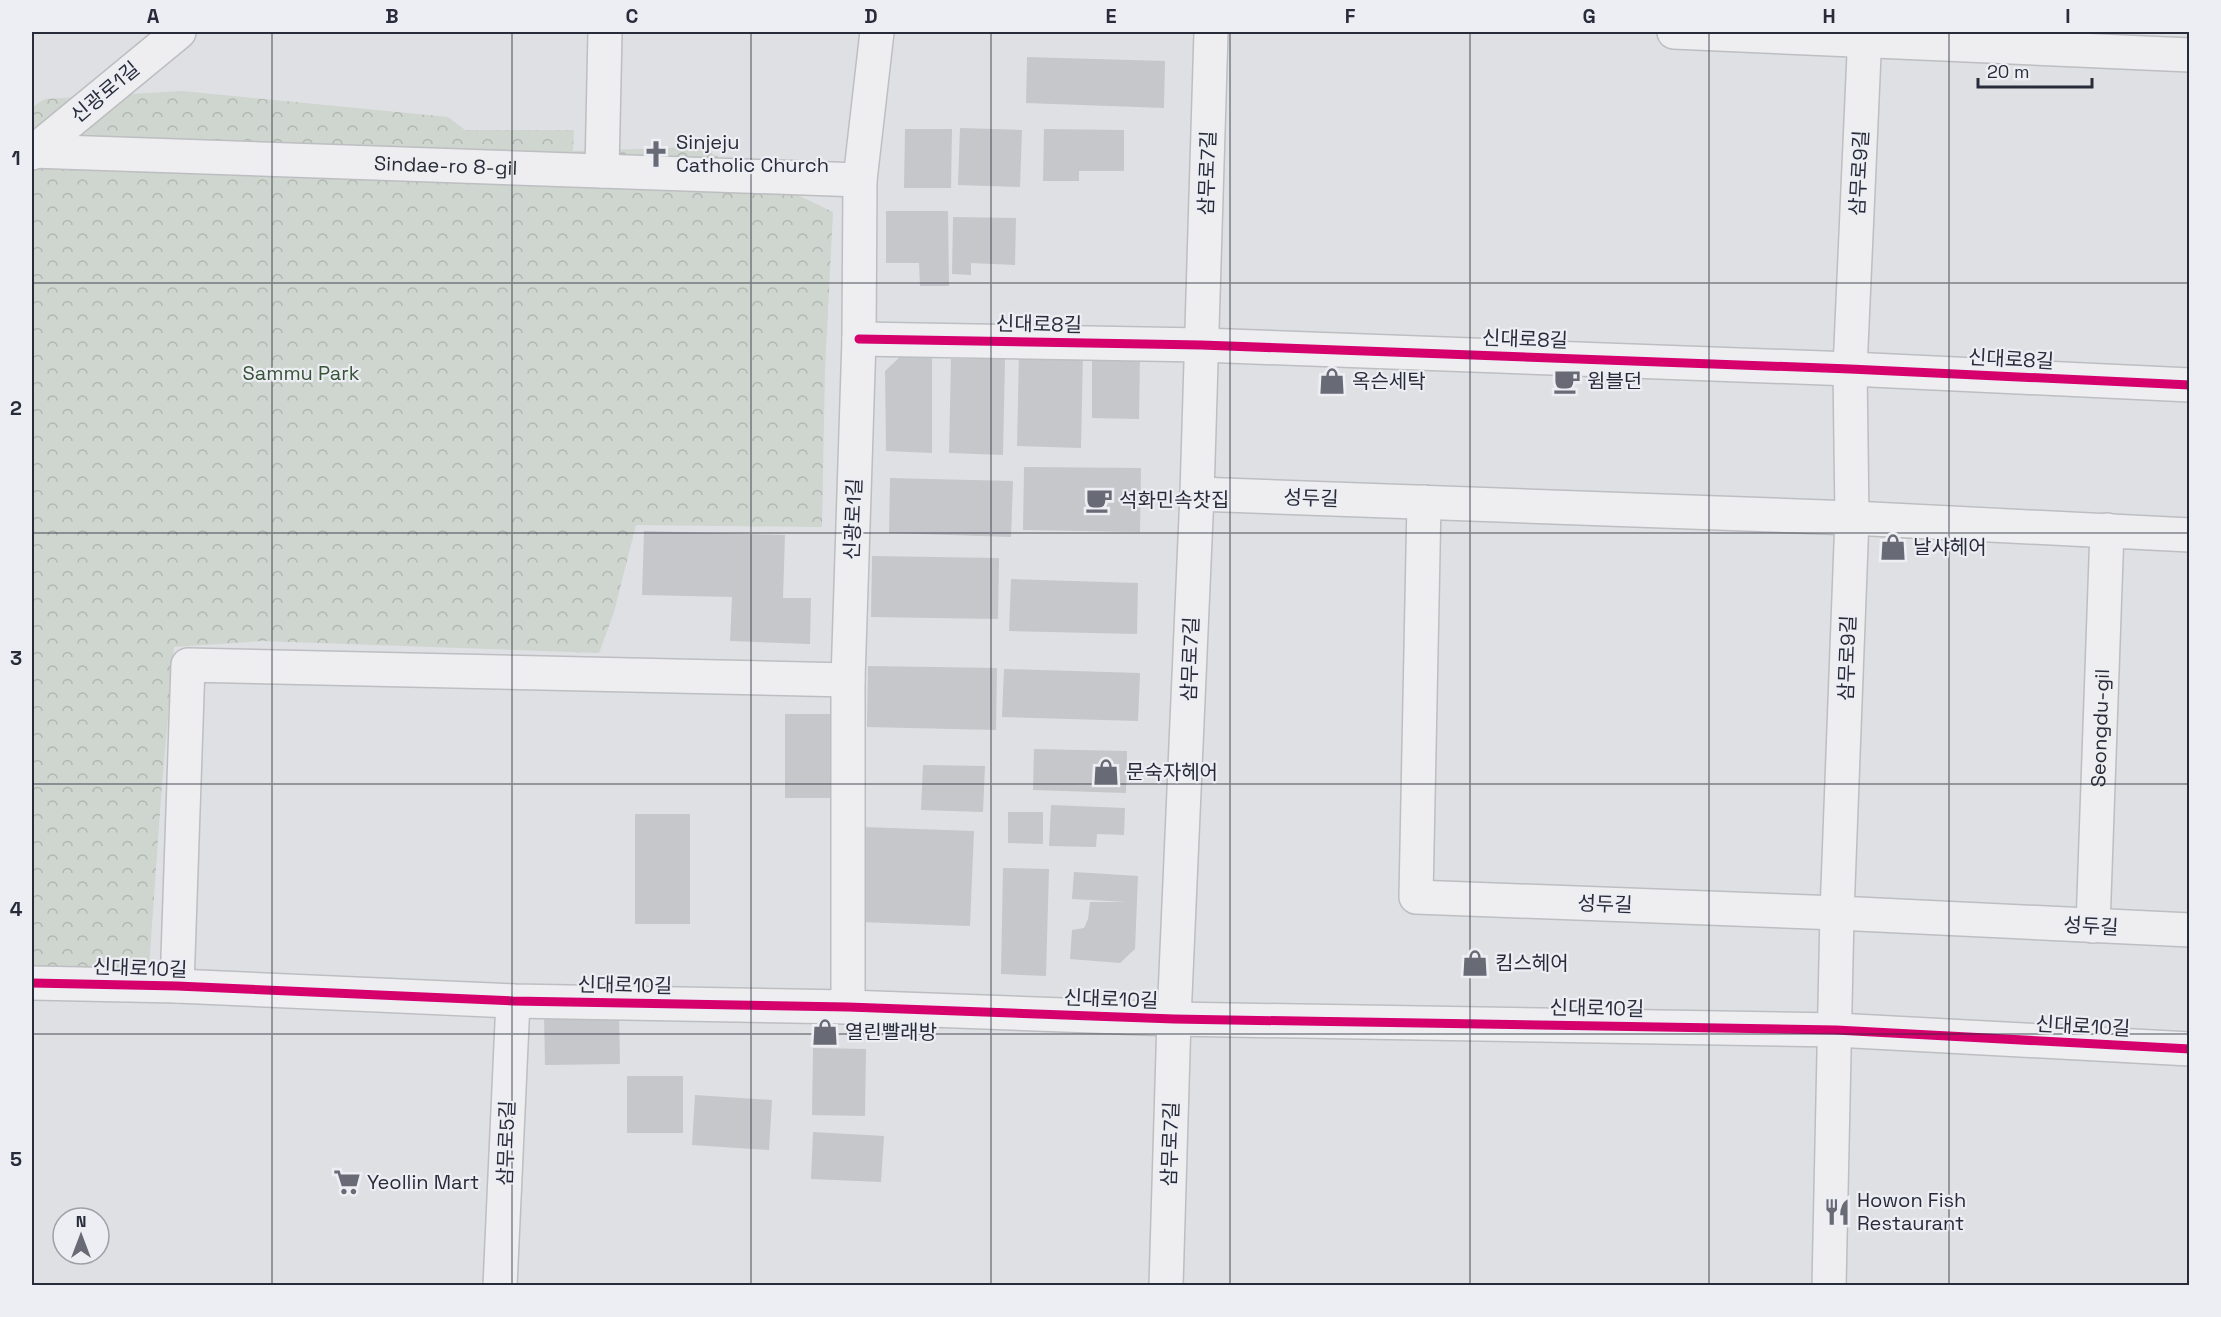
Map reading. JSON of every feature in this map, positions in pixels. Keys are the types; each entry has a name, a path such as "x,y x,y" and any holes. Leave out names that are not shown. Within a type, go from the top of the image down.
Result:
{"street":[{"name":"신광로1길","path":"32,152 179,32"},
{"path":"602,171 605,32"},
{"name":"신광로1길","path":"848,1007 848,680 859,339 860,180 877,32"},
{"name":"삼무로7길","path":"1166,1286 1174,1019 1197,494 1211,32"},
{"path":"1674,32 2182,47"},
{"name":"삼무로9길","path":"1829,1286 1837,913 1852,518 1850,369 1865,36"},
{"name":"Sindae-ro 8-gil","path":"32,152 860,180"},
{"name":"신대로8길","path":"859,339 1201,345 1850,369 2190,385"},
{"name":"성두길","path":"1197,494 1852,518 2190,535"},
{"name":"성두길","path":"1424,502 1416,897 1837,913 2190,930"},
{"name":"Seongdu-gil","path":"2093,926 2107,530"},
{"name":"신대로10길","path":"177,986 188,665 848,680"},
{"name":"신대로10길","path":"32,983 177,986 513,1001 848,1007 1174,1019 1836,1030 2190,1049"},
{"name":"삼무로5길","path":"500,1286 513,1001"}],"green space":[{"name":"Sammu Park","path":"182,91 448,117 465,130 574,130 573,151 698,147 833,212 825,369 822,527 636,525 614,612 599,653 262,641 174,647 149,967 32,968 32,107 45,99"}],"building":[{"path":"1027,57 1165,61 1164,108 1026,103"},
{"path":"960,128 1022,130 1020,187 958,185"},
{"path":"905,129 952,129 951,188 904,188"},
{"path":"1044,129 1124,130 1124,171 1079,171 1079,181 1043,181"},
{"path":"886,211 948,211 949,286 920,286 919,263 886,263"},
{"path":"953,217 1016,218 1015,265 971,263 971,275 952,274"},
{"path":"1019,351 1083,352 1081,448 1017,446"},
{"path":"1092,352 1140,352 1139,419 1092,418"},
{"path":"902,355 932,355 932,453 886,451 885,371"},
{"path":"951,359 1005,359 1003,455 949,453"},
{"path":"1024,467 1141,468 1140,532 1023,530"},
{"path":"890,478 1013,481 1011,537 889,533"},
{"path":"644,531 785,535 783,598 811,598 810,644 730,641 732,597 642,595"},
{"path":"872,556 999,558 998,619 871,617"},
{"path":"1011,579 1138,583 1137,634 1009,631"},
{"path":"868,666 997,668 996,730 867,727"},
{"path":"1004,669 1140,673 1138,721 1002,717"},
{"path":"785,714 831,714 831,798 785,798"},
{"path":"1034,749 1127,751 1126,793 1033,790"},
{"path":"923,765 985,766 983,812 921,810"},
{"path":"1051,805 1125,808 1124,835 1097,834 1096,847 1049,846"},
{"path":"1008,812 1043,812 1043,844 1008,843"},
{"path":"635,814 690,814 690,924 635,924"},
{"path":"863,827 974,831 970,926 860,922"},
{"path":"1003,868 1049,869 1046,976 1001,974"},
{"path":"1074,872 1138,876 1135,949 1120,963 1070,959 1072,930 1084,928 1088,919 1090,902 1127,902 1072,899"},
{"path":"619,1013 620,1064 545,1065 544,1015"},
{"path":"813,1048 866,1049 865,1116 812,1115"},
{"path":"627,1076 683,1076 683,1133 627,1133"},
{"path":"695,1095 772,1100 769,1150 692,1145"},
{"path":"813,1132 884,1136 881,1182 811,1179"}],"cycle path":[{"path":"859,339 1201,345 1850,369 2190,385"},
{"path":"32,983 177,986 513,1001 848,1007 1174,1019 1836,1030 2190,1049"}],"place":[{"name":"Sinjeju Catholic Church","path":"656,154"},
{"name":"옥슨세탁","path":"1332,381"},
{"name":"윔블던","path":"1567,381"},
{"name":"석화민속찻집","path":"1099,500"},
{"name":"날샤헤어","path":"1893,547"},
{"name":"문숙자헤어","path":"1106,772"},
{"name":"킴스헤어","path":"1475,963"},
{"name":"열린빨래방","path":"825,1032"},
{"name":"Yeollin Mart","path":"347,1182"},
{"name":"Howon Fish Restaurant","path":"1837,1212"}]}
